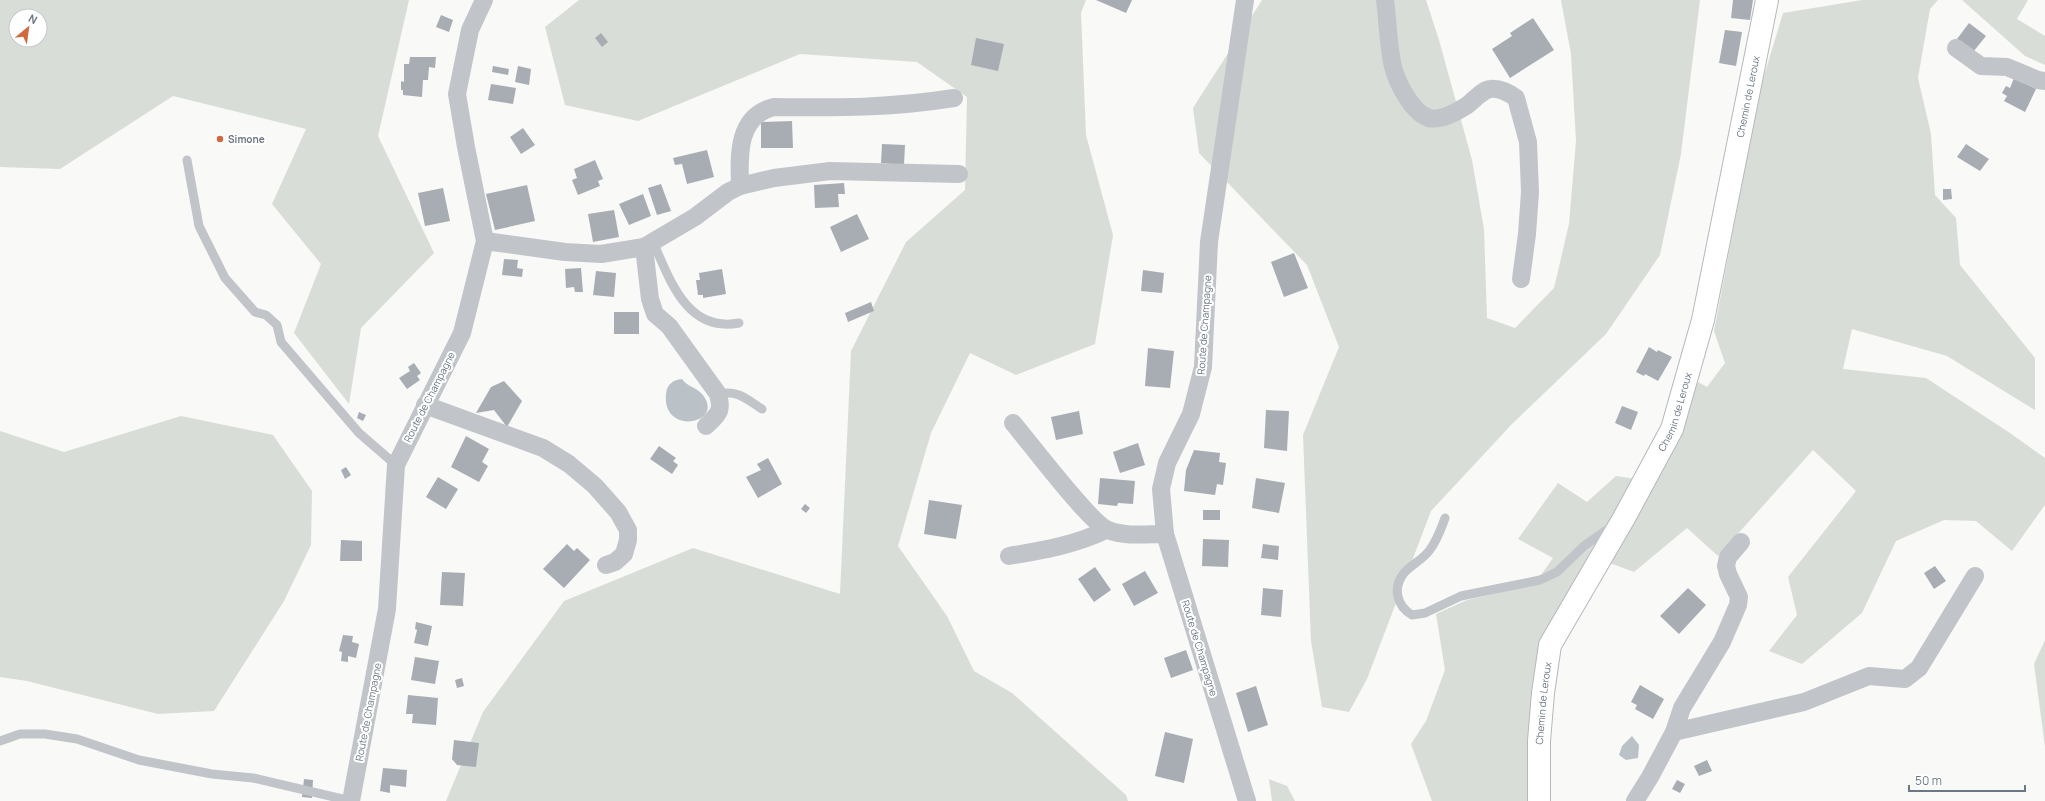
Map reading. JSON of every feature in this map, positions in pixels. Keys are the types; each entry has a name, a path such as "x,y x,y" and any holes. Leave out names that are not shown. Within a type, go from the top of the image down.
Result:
{"street":[{"name":"Route de Champagne","path":"351,801 387,609 396,465 462,333 485,241 457,94 470,30 484,0"},
{"name":"Route de Champagne","path":"1246,0 1209,242 1203,367 1191,414 1167,463 1161,489 1166,534 1247,801"},
{"path":"1385,0 1395,72 1399,86 1422,114 1429,118 1441,118 1466,107 1484,91 1490,89 1511,94 1516,98 1528,142 1530,192 1527,234 1521,279"},
{"name":"Chemin de Leroux","path":"1539,801 1539,742 1543,693 1550,645 1624,518 1672,429 1703,320 1767,0"},
{"path":"1956,48 1981,66 2007,66 2038,80 2045,81"},
{"path":"740,186 741,137 756,114 764,109 774,107 858,108 910,105 954,98"},
{"path":"485,241 565,252 601,254 649,244 695,217 728,192 740,186 774,178 830,171 959,174"},
{"path":"649,244 650,299 654,314 669,326 718,394 721,405 720,412 706,426"},
{"path":"425,405 543,448 570,464 595,486 618,512 628,530 628,540 624,554 615,562 606,565"},
{"path":"1013,423 1083,507 1106,530 1116,533 1166,534"},
{"path":"1009,556 1060,547 1091,537 1106,530"},
{"path":"1634,801 1650,777 1674,732 1682,708 1722,642 1738,605 1739,597 1728,574 1726,566 1728,557 1741,542"},
{"path":"1674,732 1804,702 1869,676 1904,679 1919,668 1975,576"}],"lane":[{"path":"187,160 199,226 225,278 255,312 266,315 277,325 281,342 359,433 396,465"},
{"path":"649,244 675,291 686,305 703,318 718,324 727,325 740,323"},
{"path":"718,394 729,392 737,393 762,409"},
{"path":"1445,518 1436,542 1428,552 1403,574 1398,585 1397,596 1400,604 1405,611 1412,615 1418,616 1461,596 1546,577 1557,572 1584,546 1624,518"},
{"path":"0,741 20,734 45,734 77,739 139,760 212,774 253,778 351,801"}],"shaded area":[{"path":"0,0 409,0 378,136 434,253 361,328 349,404 294,333 321,264 272,204 306,129 173,96 60,169 0,167"},
{"path":"579,0 1086,0 1081,13 1086,135 1113,235 1095,344 1016,375 970,353 931,433 898,546 947,616 974,671 1012,693 1126,795 1128,801 446,801 483,712 564,601 693,548 840,594 851,351 906,242 965,190 967,97 917,62 800,54 638,121 565,105 545,27"},
{"path":"1262,0 1426,0 1439,40 1472,160 1484,229 1487,318 1515,328 1554,288 1569,224 1576,141 1571,54 1561,0 1700,0 1681,154 1660,255 1606,334 1512,424 1431,511 1367,679 1349,712 1322,707 1311,641 1303,435 1339,347 1307,265 1199,153 1193,108"},
{"path":"1862,0 1938,0 1930,9 1918,78 1931,134 1935,195 1956,218 1960,265 2035,358 2035,410 1947,356 1852,329 1843,369 1926,378 2010,433 2045,458 2045,505 2012,551 1976,521 1944,520 1896,541 1862,613 1802,664 1769,651 1797,615 1788,577 1856,491 1813,450 1718,556 1687,528 1634,572 1607,562 1545,643 1533,801 1432,801 1411,744 1426,721 1445,670 1436,614 1467,600 1534,585 1553,558 1518,539 1558,483 1587,502 1616,476 1651,481 1676,439 1698,382 1707,387 1725,363 1714,331 1760,89 1783,13"},
{"path":"1962,0 2028,0 2017,19 2045,36 2045,65 2025,56"},
{"path":"682,379 687,384 701,392 706,400 708,409 698,420 680,420 672,415 667,407 666,394 669,385 676,380"},
{"path":"181,416 273,435 312,491 311,545 284,601 214,711 158,714 27,681 0,677 0,431 64,452"},
{"path":"2045,640 2045,747 2034,664"},
{"path":"1632,736 1639,745 1638,758 1626,760 1619,755 1622,746"},
{"path":"1269,779 1287,786 1295,801 1272,801"}],"building":[{"path":"1096,0 1132,0 1126,13"},
{"path":"1733,0 1753,0 1750,20 1731,18"},
{"path":"441,15 453,20 449,32 436,27"},
{"path":"1533,18 1554,50 1510,78 1492,49 1512,36 1510,33"},
{"path":"1969,23 1986,36 1973,52 1957,39"},
{"path":"1725,30 1742,32 1736,66 1719,63"},
{"path":"601,33 608,42 602,47 595,38"},
{"path":"976,38 1004,44 998,71 971,65"},
{"path":"410,57 436,57 435,68 429,67 428,80 423,80 422,97 403,95 403,90 401,90 401,81 404,82 404,64 409,64"},
{"path":"493,66 509,69 508,75 492,72"},
{"path":"518,66 531,69 529,85 515,82"},
{"path":"2014,78 2036,89 2025,112 2004,101 2007,96 2002,93 2006,86 2010,88"},
{"path":"491,84 516,88 513,104 488,100"},
{"path":"792,121 793,148 761,148 761,122"},
{"path":"523,128 535,145 521,154 510,137"},
{"path":"882,144 905,145 904,165 881,163"},
{"path":"1966,144 1989,159 1980,171 1957,157"},
{"path":"707,150 714,177 687,184 682,164 675,165 673,158"},
{"path":"595,160 603,179 598,181 600,186 578,195 572,180 577,178 574,169"},
{"path":"844,183 845,194 838,194 839,207 815,208 814,185"},
{"path":"661,184 671,211 657,215 648,188"},
{"path":"527,185 535,221 495,230 486,194"},
{"path":"443,188 450,221 425,226 418,193"},
{"path":"1943,189 1951,189 1952,199 1943,200"},
{"path":"643,194 651,216 629,225 619,204"},
{"path":"614,210 619,237 593,242 588,214"},
{"path":"857,214 869,239 841,252 830,227"},
{"path":"1294,253 1308,288 1284,297 1271,262"},
{"path":"504,259 518,260 517,268 523,269 522,277 502,275"},
{"path":"581,268 583,292 575,292 574,287 566,288 565,269"},
{"path":"722,269 726,294 703,298 703,295 698,295 696,280 700,280 699,273"},
{"path":"1143,270 1164,273 1162,293 1141,291"},
{"path":"596,271 616,273 614,297 593,295"},
{"path":"871,302 874,311 848,322 845,313"},
{"path":"614,312 639,312 639,334 614,334"},
{"path":"1649,347 1657,352 1658,350 1672,357 1658,381 1645,374 1644,376 1636,372"},
{"path":"1148,348 1174,351 1170,388 1145,386"},
{"path":"414,363 421,373 417,376 420,380 407,389 399,378 410,371 408,367"},
{"path":"504,381 522,401 507,427 494,410 476,413 491,387"},
{"path":"1622,406 1638,412 1631,430 1615,423"},
{"path":"1266,410 1289,411 1287,451 1264,448"},
{"path":"1079,411 1083,434 1056,440 1051,417"},
{"path":"359,412 366,415 363,421 357,418"},
{"path":"466,436 489,449 482,462 488,466 479,482 451,467"},
{"path":"1138,443 1145,465 1120,473 1113,452"},
{"path":"659,446 676,458 673,461 678,465 672,474 650,459"},
{"path":"1194,450 1220,453 1219,462 1226,463 1223,485 1217,484 1215,495 1184,491 1186,470"},
{"path":"768,458 782,484 758,498 746,477 761,470 757,464"},
{"path":"346,467 351,475 345,479 341,470"},
{"path":"438,477 458,489 446,509 426,497"},
{"path":"1100,478 1135,481 1133,504 1118,503 1117,506 1098,504"},
{"path":"1256,478 1285,483 1279,513 1252,508"},
{"path":"929,500 962,505 956,539 924,534"},
{"path":"805,504 810,508 806,513 801,509"},
{"path":"1203,510 1220,510 1220,520 1203,520"},
{"path":"1203,539 1229,540 1228,567 1202,566"},
{"path":"341,540 362,541 362,561 340,561"},
{"path":"567,544 574,551 577,548 590,560 564,588 543,569"},
{"path":"1263,544 1279,546 1278,560 1261,558"},
{"path":"1935,566 1946,581 1934,589 1924,573"},
{"path":"1095,567 1111,590 1094,602 1078,579"},
{"path":"1145,571 1158,593 1134,606 1122,584"},
{"path":"442,572 465,573 463,606 440,605"},
{"path":"1263,588 1283,590 1281,617 1261,615"},
{"path":"1688,588 1706,605 1679,634 1660,616"},
{"path":"416,622 432,626 428,646 414,643 417,630 415,629"},
{"path":"343,635 353,636 352,642 359,644 356,658 348,656 348,662 341,661 342,652 339,651"},
{"path":"1186,650 1193,670 1171,678 1164,658"},
{"path":"415,657 439,661 435,684 411,680"},
{"path":"462,678 464,686 457,688 455,680"},
{"path":"1640,685 1664,699 1653,719 1635,709 1637,705 1631,702"},
{"path":"1256,686 1268,725 1248,732 1236,693"},
{"path":"408,695 438,698 436,725 412,723 413,714 406,714"},
{"path":"1165,732 1193,739 1184,783 1155,776"},
{"path":"454,740 479,743 476,767 457,765 452,759"},
{"path":"1707,760 1712,771 1699,776 1694,766"},
{"path":"383,768 407,770 406,787 390,785 390,793 380,791"},
{"path":"304,779 313,780 312,798 302,797"},
{"path":"1677,780 1685,784 1680,793 1672,789"}],"place":[{"name":"Simone","path":"220,139"}]}
